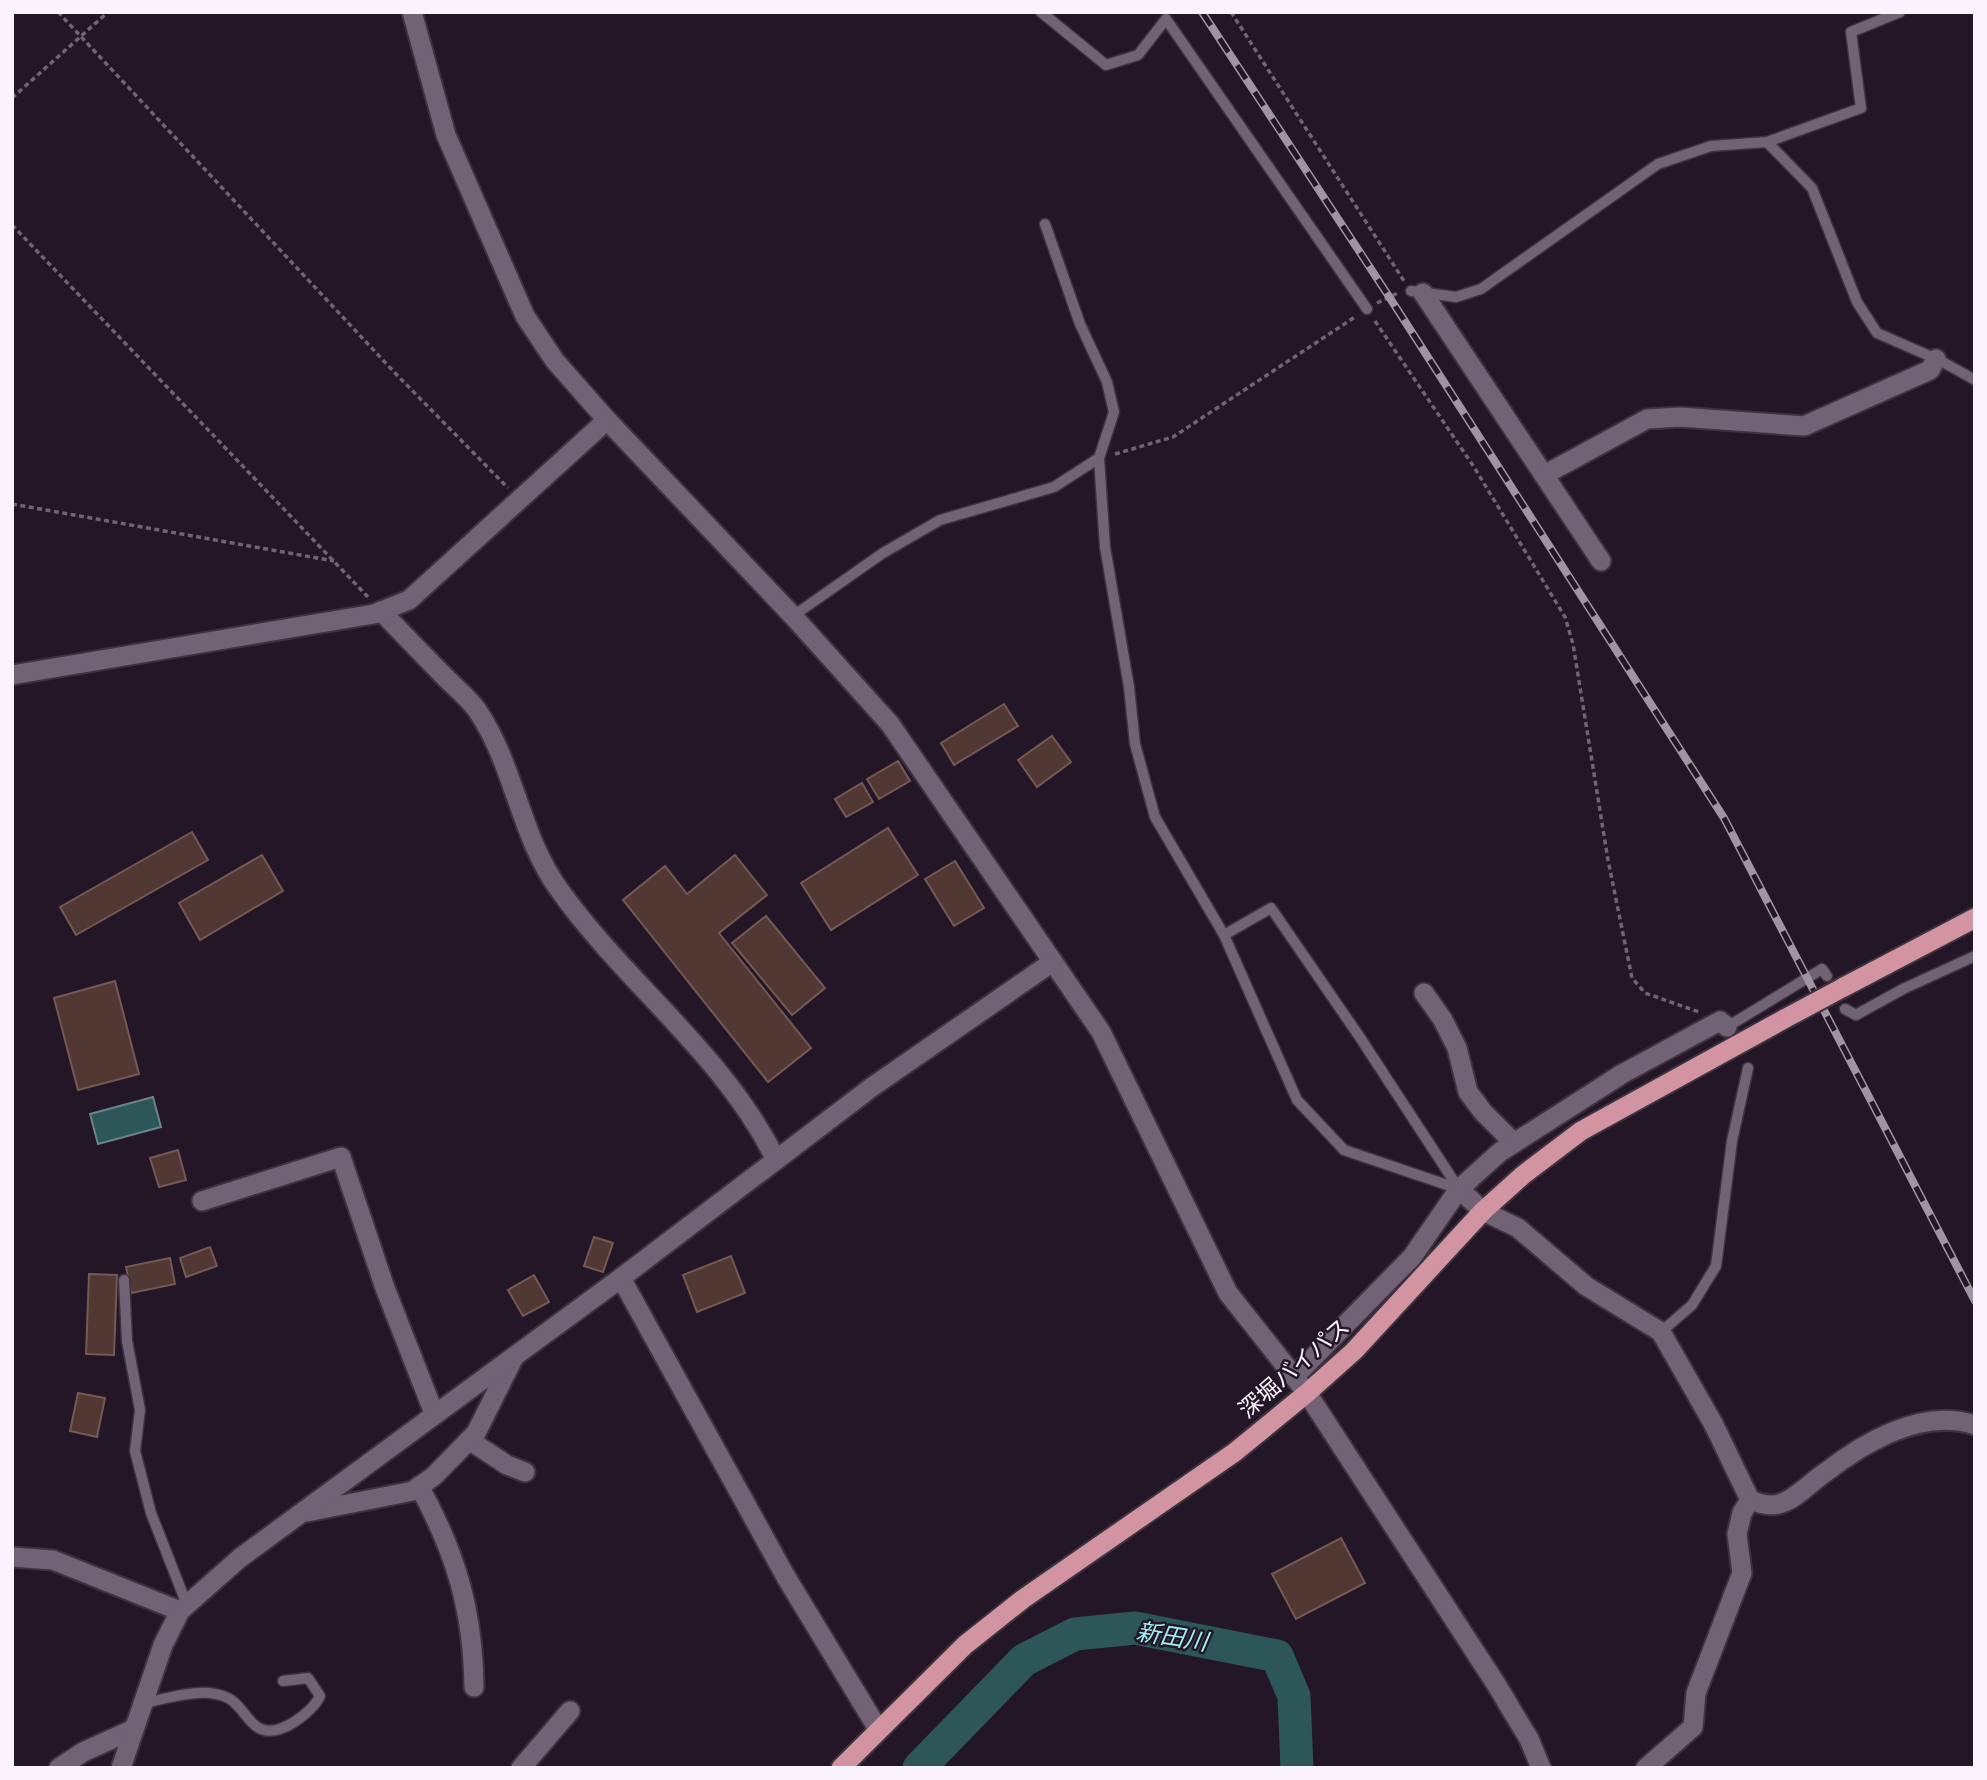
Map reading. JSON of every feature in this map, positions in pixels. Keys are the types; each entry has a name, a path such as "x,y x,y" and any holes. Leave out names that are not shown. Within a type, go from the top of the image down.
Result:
{"highway":[{"path":"1834,982 1975,918"},
{"name":"深堀バイパス","path":"841,1768 957,1653 1013,1607 1235,1452 1301,1385 1354,1351 1483,1211 1523,1175 1581,1131 1786,1018 1834,982"}],"street":[{"path":"412,12 446,135 525,316 555,361 607,420 793,616 890,724 1051,963 1101,1031 1228,1293 1301,1385 1496,1684 1529,1739 1541,1768"},
{"path":"1417,292 1601,561"},
{"path":"1544,475 1647,419 1680,417 1804,426 1930,370 1936,359"},
{"path":"12,675 381,611 409,600 607,420"},
{"path":"381,611 476,709 497,748 530,833 556,885 585,925 718,1072 761,1128 776,1160"},
{"path":"121,1768 163,1646 184,1608 240,1558 621,1278 872,1087 1051,963"},
{"path":"1424,993 1443,1020 1457,1048 1468,1092 1483,1112 1514,1143"},
{"path":"1301,1385 1412,1257 1459,1189 1514,1143 1622,1074 1724,1024"},
{"path":"202,1200 341,1157 393,1311 434,1413"},
{"path":"1459,1189 1483,1211 1518,1228 1586,1286 1661,1332 1714,1425 1750,1500 1762,1504 1781,1504 1860,1446 1905,1428 1954,1421 1975,1425"},
{"path":"621,1278 786,1577 878,1729"},
{"path":"300,1513 413,1490 419,1486 476,1433 516,1354"},
{"path":"469,1440 507,1465 525,1472"},
{"path":"419,1486 444,1530 468,1604 474,1688"},
{"path":"1646,1768 1693,1727 1696,1693 1742,1573 1737,1534 1742,1513 1750,1500"},
{"path":"12,1557 53,1560 184,1608"},
{"path":"521,1768 570,1711"},
{"path":"59,1768 83,1752 134,1729"}],"lane":[{"path":"1041,12 1106,65 1138,55 1166,19 1367,309"},
{"path":"1417,292 1456,297 1481,289 1658,164 1711,146 1767,142 1861,107 1851,33 1900,12"},
{"path":"1767,142 1812,188 1857,302 1877,334 1936,359 1975,380"},
{"path":"1045,224 1080,324 1107,382 1114,412 1099,458 1109,585 1129,687 1135,744 1155,817 1224,935 1297,1100 1344,1150 1459,1189"},
{"path":"793,616 883,553 940,520 1054,487 1099,458"},
{"path":"1224,935 1271,908 1359,1035 1459,1189"},
{"path":"1845,1009 1856,1015 1903,989 1975,956"},
{"path":"1724,1024 1822,969 1834,982"},
{"path":"1661,1332 1692,1305 1716,1266 1732,1141 1748,1068"},
{"path":"124,1280 127,1341 140,1410 135,1451 151,1513 184,1608"},
{"path":"143,1703 203,1692 230,1698 259,1729 273,1731 316,1705 320,1696 308,1678 283,1681"}],"path":[{"path":"58,12 395,373 519,500"},
{"path":"12,99 108,12"},
{"path":"1099,458 1173,438 1388,295 1417,292 1231,12"},
{"path":"12,225 381,611"},
{"path":"1367,309 1474,467 1565,617 1573,644 1608,860 1633,978 1645,993 1724,1024"},
{"path":"12,504 335,561"}],"shaded area":[{"path":"153,1097 161,1127 98,1144 90,1114"}],"building":[{"path":"1004,704 1018,726 954,765 941,743"},
{"path":"1052,736 1071,762 1037,787 1018,760"},
{"path":"898,761 910,781 879,799 867,779"},
{"path":"862,783 873,802 846,817 835,799"},
{"path":"888,828 918,875 831,930 801,883"},
{"path":"192,832 208,860 76,935 60,907"},
{"path":"262,855 283,891 200,940 179,903"},
{"path":"735,855 767,895 719,933 811,1048 768,1082 623,900 665,866 687,894"},
{"path":"955,861 984,908 954,926 925,879"},
{"path":"766,916 825,988 792,1015 732,943"},
{"path":"115,981 139,1074 78,1090 54,998"},
{"path":"178,1150 186,1180 159,1187 150,1158"},
{"path":"594,1237 613,1243 603,1272 584,1266"},
{"path":"210,1247 217,1266 186,1277 180,1258"},
{"path":"731,1256 745,1293 697,1312 683,1275"},
{"path":"170,1258 175,1284 131,1293 126,1267"},
{"path":"89,1274 117,1275 114,1355 86,1354"},
{"path":"534,1275 549,1302 523,1316 508,1290"},
{"path":"78,1393 105,1398 97,1437 70,1431"},
{"path":"1341,1538 1365,1583 1296,1619 1272,1574"}],"waterway":[{"name":"新田川","path":"919,1768 1024,1660 1075,1634 1135,1628 1277,1656 1294,1696 1297,1768"}],"railway":[{"path":"1202,12 1388,295 1724,818 1975,1301"}]}
